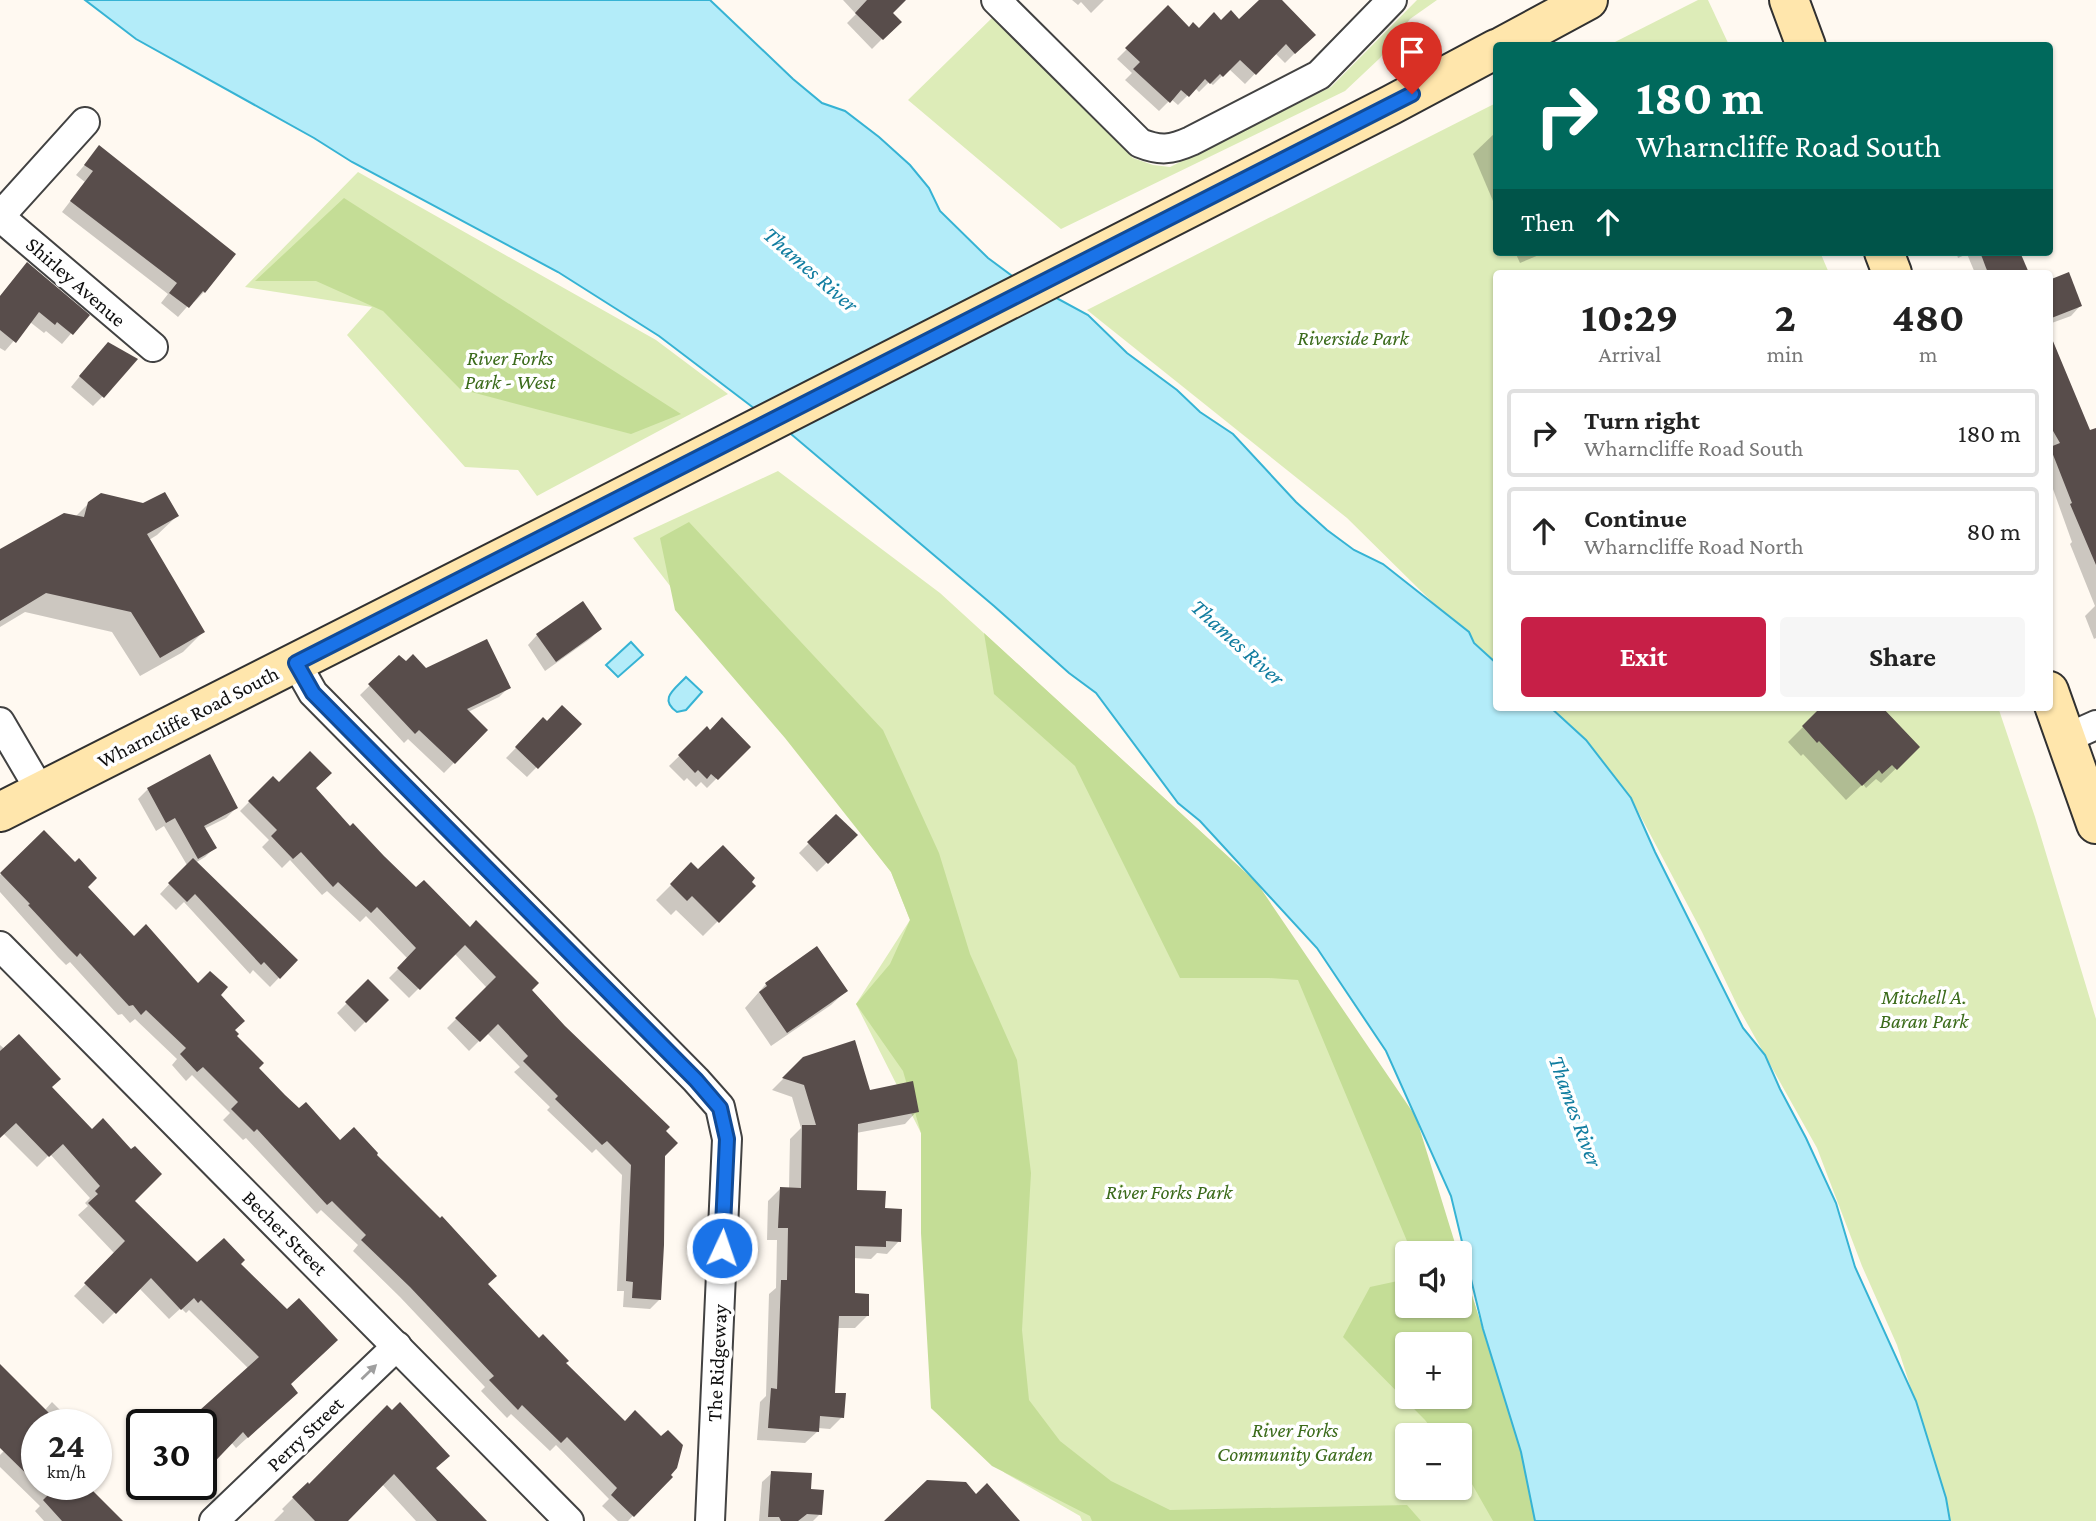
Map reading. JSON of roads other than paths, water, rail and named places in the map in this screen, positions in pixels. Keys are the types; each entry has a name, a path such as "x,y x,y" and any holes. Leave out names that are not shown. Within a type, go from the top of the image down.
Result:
{"main road":[{"path":"1789,0 1805,42"},
{"path":"1510,42 1583,1"},
{"name":"Wharncliffe Road South","path":"0,812 601,508 1493,51"},
{"path":"2053,696 2082,732 2096,824"}],"street":[{"path":"996,0 1140,143 1154,149 1174,148 1191,141 1320,75 1391,0"},
{"path":"0,216 85,122"},
{"name":"Shirley Avenue","path":"0,216 153,347"},
{"name":"The Ridgeway","path":"296,663 313,693 696,1080 720,1108 727,1139 710,1521"},
{"path":"0,722 41,792"},
{"name":"Becher Street","path":"0,946 569,1521"},
{"name":"Perry Street","path":"214,1521 397,1346"}],"water":[{"name":"Thames River","path":"85,0 710,0 822,103 845,111 910,165 929,188 940,211 988,258 1023,284 1051,295 1088,315 1127,353 1177,390 1200,412 1233,434 1296,502 1327,530 1354,550 1383,564 1469,632 1474,643 1493,660 1493,711 1554,711 1586,740 1631,798 1743,1028 1765,1055 1836,1203 1855,1267 1916,1401 1946,1498 1950,1521 1535,1521 1521,1452 1483,1329 1472,1283 1472,1241 1462,1241 1451,1196 1386,1051 1317,948 1200,821 1178,803 1096,693 1069,673 791,434 659,336 558,272 352,162 136,39"},
{"path":"631,642 643,655 618,677 606,665"},
{"path":"686,677 702,692 686,710 677,712 669,703 670,694"}],"park label":[{"name":"Riverside Park","path":"1353,338"},
{"name":"River Forks Park - West","path":"510,370"},
{"name":"Mitchell A. Baran Park","path":"1924,1009"},
{"name":"River Forks Park","path":"1169,1192"},
{"name":"River Forks Community Garden","path":"1295,1442"}]}
